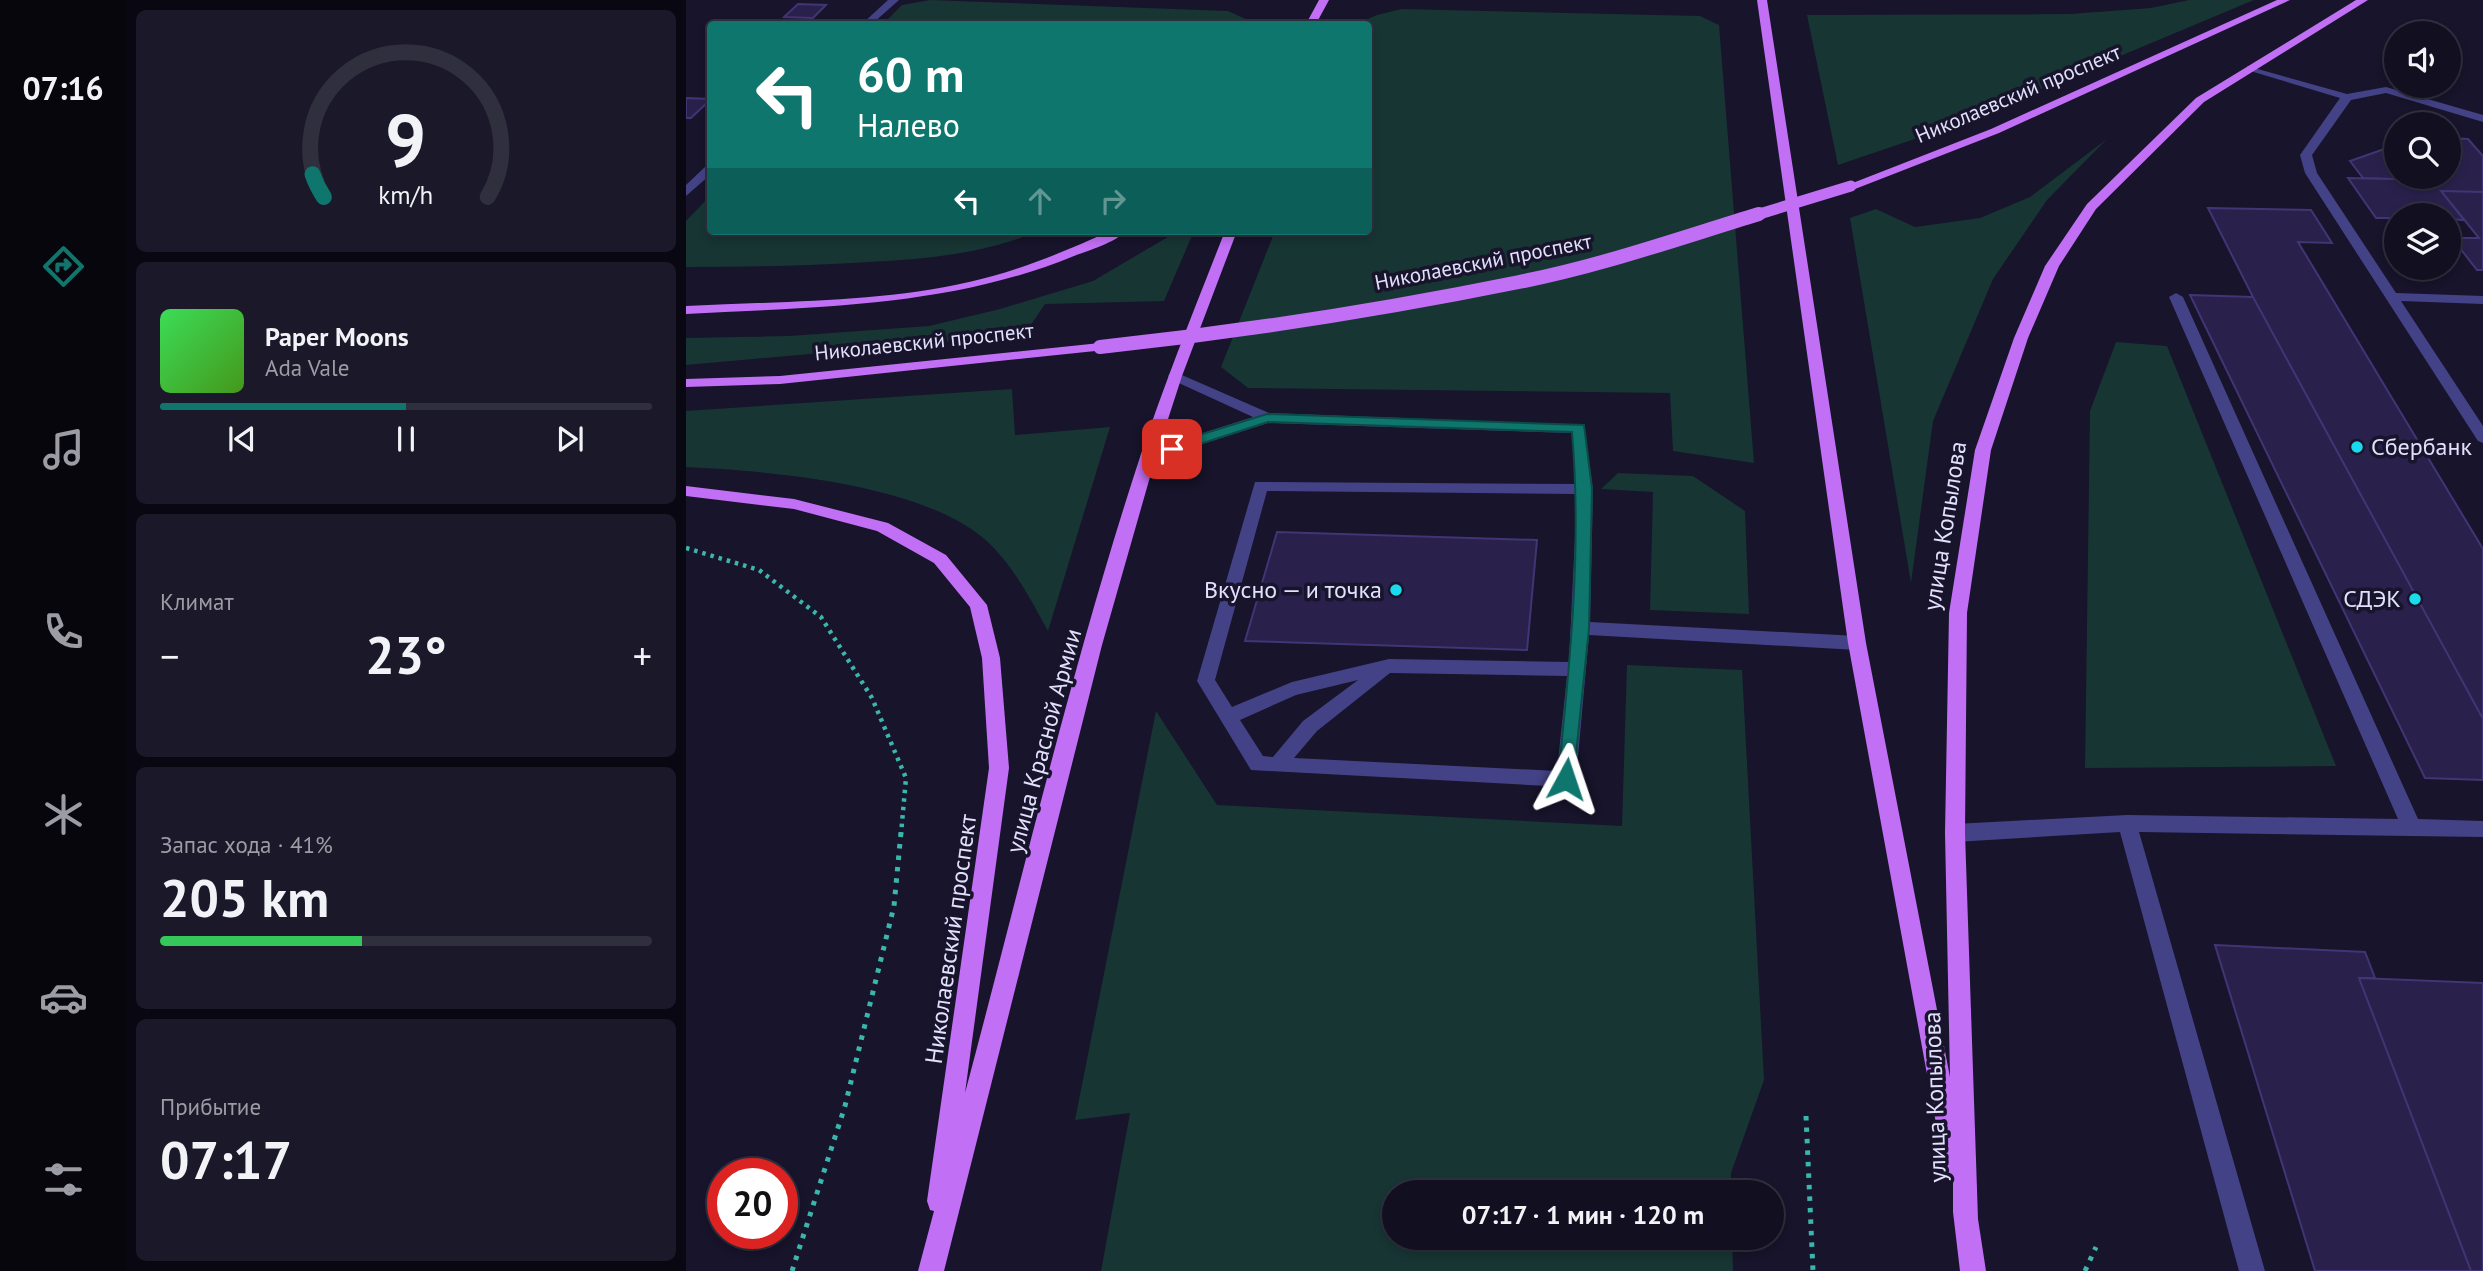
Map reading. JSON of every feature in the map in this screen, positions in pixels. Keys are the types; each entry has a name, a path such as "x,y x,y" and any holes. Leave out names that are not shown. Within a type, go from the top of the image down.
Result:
{"main road":[{"path":"1313,21 1324,0"},
{"name":"улица Копылова","path":"1762,0 1857,643 1966,1221 1973,1271"},
{"name":"Николаевский проспект","path":"686,383 780,380 1219,334 1520,282 1609,260 1851,186 1995,131 2285,0"},
{"name":"улица Копылова","path":"1966,1221 1955,833 1958,614 1983,450 2021,338 2052,266 2091,207 2200,100 2363,0"},
{"name":"Николаевский проспект","path":"686,310 859,301 944,291 1001,278 1061,258 1111,235"},
{"name":"улица Красной Армии","path":"930,1271 1093,645 1148,456 1175,376 1229,235"},
{"name":"Николаевский проспект","path":"686,491 794,504 882,527 940,559 978,605 991,658 999,768 930,1271"}],"street":[{"path":"870,21 894,0"},
{"path":"2251,68 2347,97 2386,90 2483,118"},
{"path":"2347,97 2306,155 2311,173 2394,297 2483,438"},
{"path":"686,192 707,172"},
{"path":"2176,297 2411,827"},
{"path":"2394,297 2483,300"},
{"path":"1175,376 1267,418"},
{"path":"1148,456 1267,418 1579,428 1584,489 1581,628 1566,779 1258,764 1231,716 1206,681 1261,486 1584,489"},
{"path":"1581,628 1857,643"},
{"path":"1231,716 1292,689 1389,666 1577,669"},
{"path":"1278,764 1310,726 1389,666"},
{"path":"2127,823 2252,1271"},
{"path":"1955,833 2127,823 2483,829"}],"path":[{"path":"686,548 759,570 821,617 872,698 906,778 894,906 845,1106 792,1271"},
{"path":"1806,1116 1814,1271"},
{"path":"2085,1271 2096,1247"}],"green space":[{"path":"930,0 1228,11 1246,19 886,21 902,5"},
{"path":"2189,0 2254,0 1956,125 1838,165 1807,15 2070,14 2151,8"},
{"path":"1401,9 1700,16 1719,25 1754,463 1673,451 1670,393 1248,388 1221,367 1273,235 1372,235 1372,21 1364,21"},
{"path":"2107,139 2047,200 1993,279 1933,421 1911,583 1850,218 1876,209 1915,227 1980,218 2030,197"},
{"path":"707,199 707,235 1028,235 976,250 934,257 823,264 686,267 686,221"},
{"path":"1171,235 1192,235 1164,301 1045,304 1024,335 686,365 686,338 789,336 929,326 1000,309 1093,281"},
{"path":"2116,342 2167,346 2336,766 2085,768 2090,411"},
{"path":"1012,389 1015,435 1110,427 1048,631 1016,576 992,546 965,525 930,508 891,495 804,477 686,467 686,411"},
{"path":"1618,473 1693,476 1745,511 1749,614 1650,610 1653,492 1601,489"},
{"path":"1627,665 1742,670 1764,1080 1731,1173 1731,1180 1382,1180 1382,1250 1732,1250 1733,1271 1101,1271 1130,1113 1075,1120 1156,711 1217,805 1622,826"}],"building":[{"path":"798,4 826,5 813,18 784,17"},
{"path":"686,98 707,99 707,103 691,118 686,118"},
{"path":"2461,139 2468,139 2483,156 2483,192 2441,191 2451,203 2384,203 2384,218 2376,218 2348,178 2384,179 2384,189 2461,189"},
{"path":"2384,149 2384,179 2363,178 2350,161"},
{"path":"2441,191 2483,192 2483,270 2477,270 2461,250 2461,238 2479,238 2461,216 2461,203 2451,203"},
{"path":"2208,208 2311,210 2332,243 2298,242 2483,549 2483,719 2253,297"},
{"path":"2190,295 2253,297 2483,719 2483,780 2425,778"},
{"name":"Вкусно — и точка","path":"1277,532 1537,540 1527,650 1245,641"},
{"path":"2215,945 2365,952 2375,978 2359,978 2471,1271 2315,1271"},
{"path":"2359,978 2483,983 2483,1271 2471,1271"}],"place":[{"name":"Сбербанк","path":"2357,447"},
{"name":"Вкусно — и точка","path":"1396,590"},
{"name":"СДЭК","path":"2415,599"}],"route":[{"path":"1172,449 1267,418 1579,428 1584,489 1581,628 1566,779"}]}
